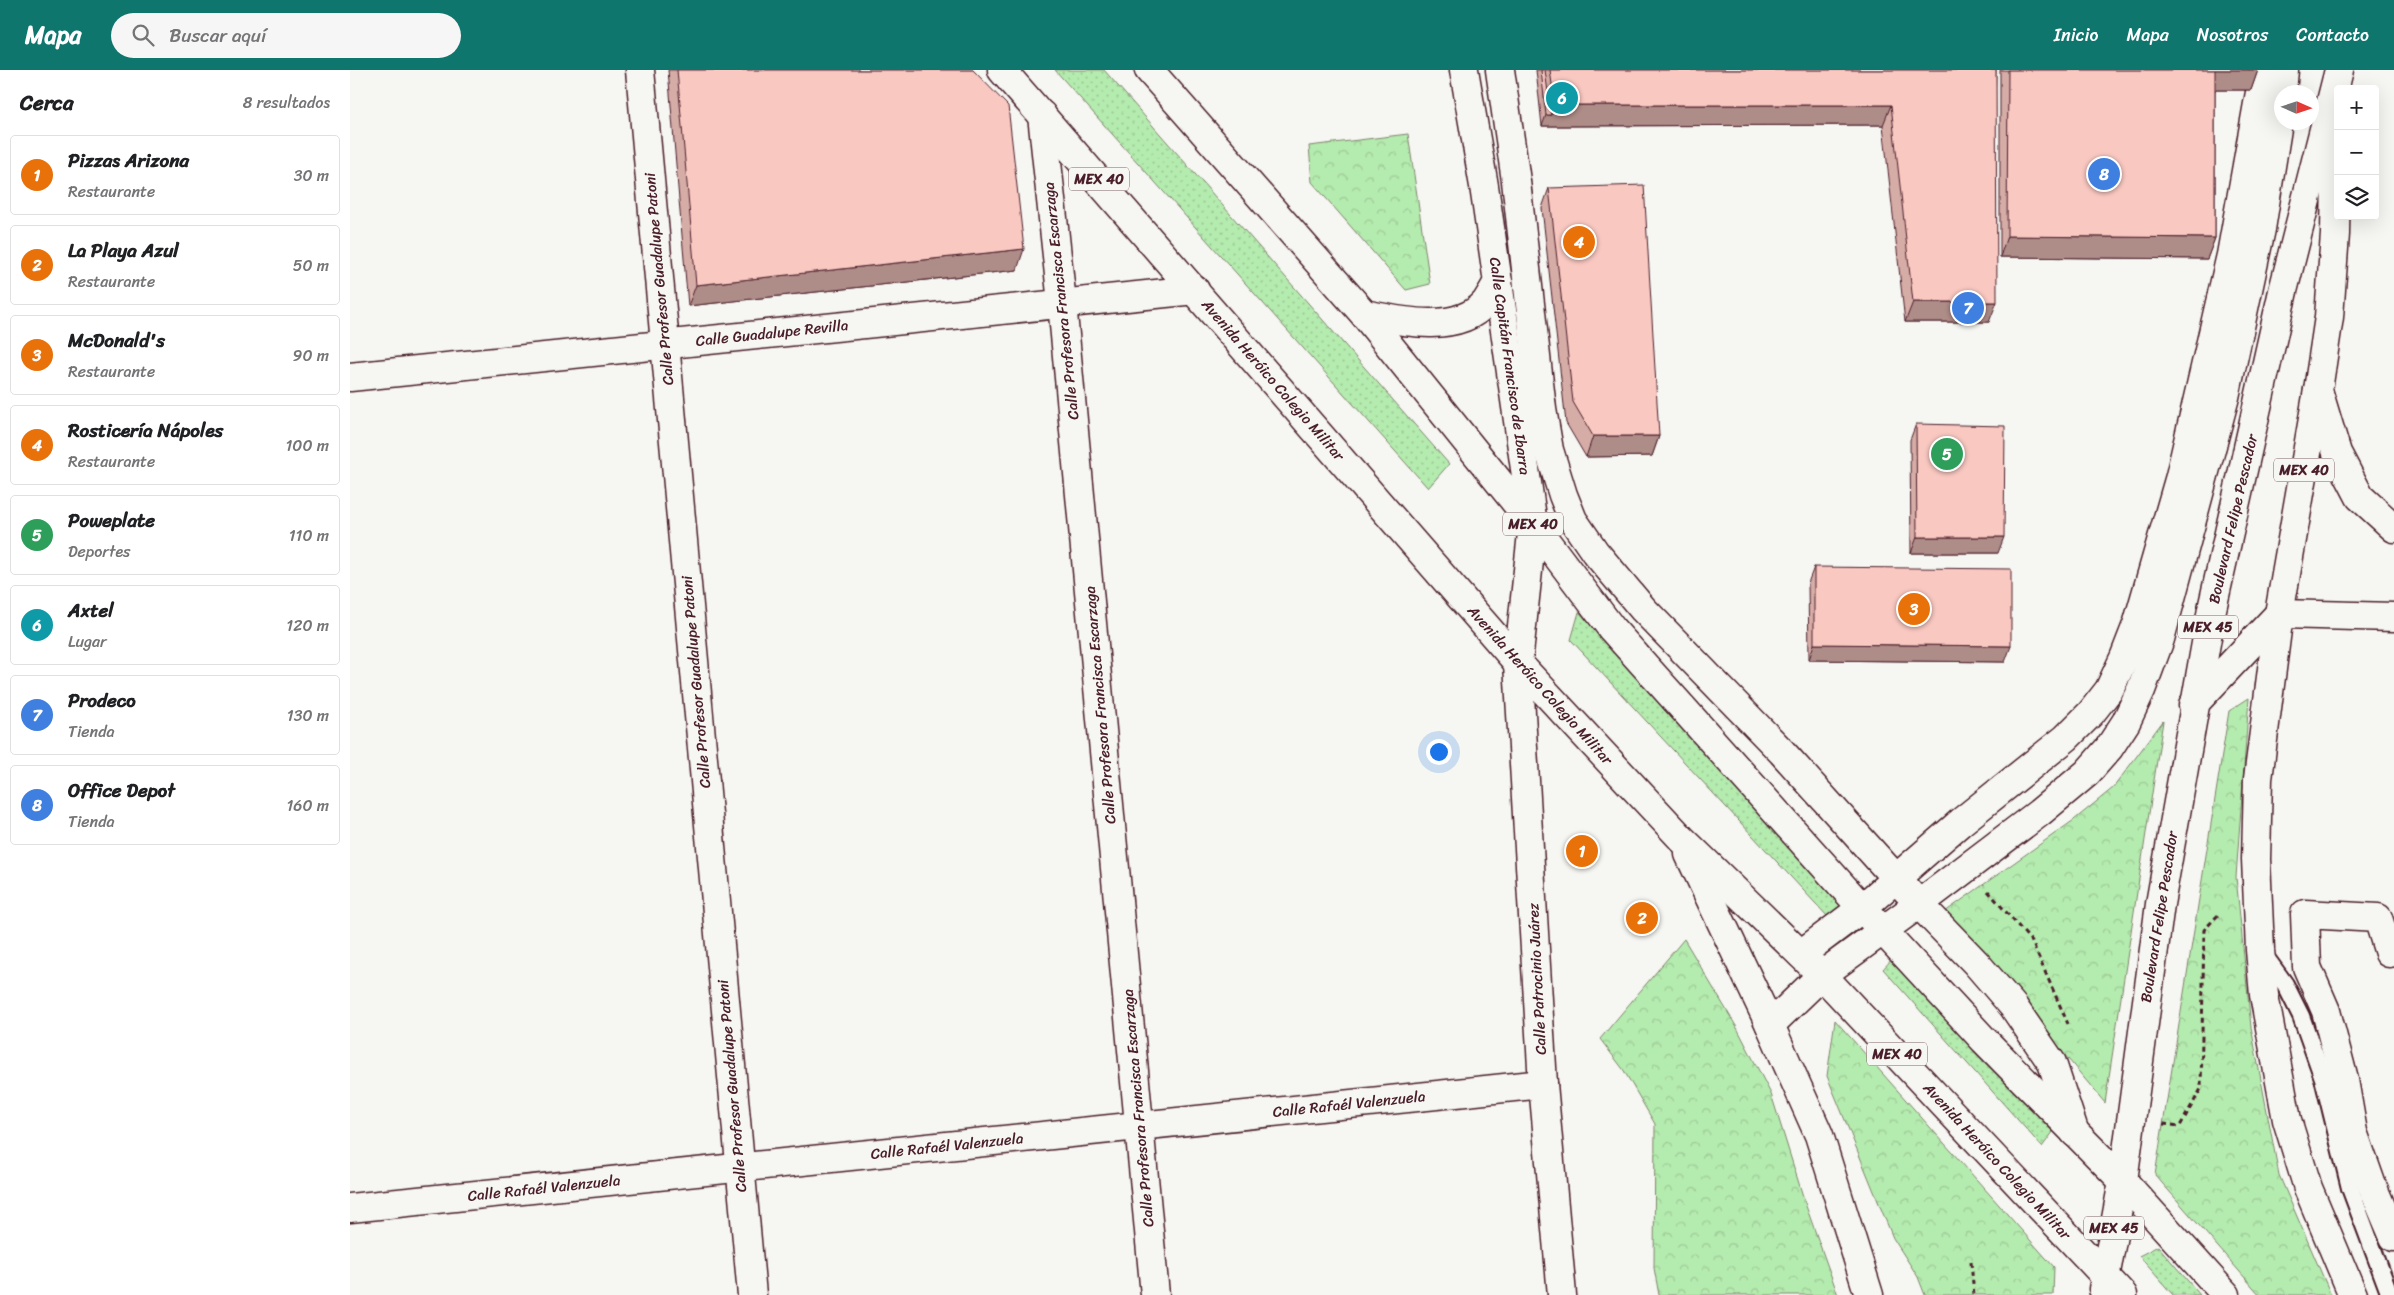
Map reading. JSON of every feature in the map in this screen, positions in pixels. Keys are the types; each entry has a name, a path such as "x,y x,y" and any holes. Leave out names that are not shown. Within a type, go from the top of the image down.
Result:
{"street":[{"name":"Calle Profesor Guadalupe Patoni","path":"640,70 752,1295"},
{"name":"Avenida Heróico Colegio Militar","path":"1002,70 1518,663 1682,839 1822,975 2110,1288"},
{"name":"MEX 40","path":"1148,70 1364,314 1533,524 1612,629 1862,908 1984,1040 2123,1181 2226,1295"},
{"name":"Calle Capitán Francisco de Ibarra","path":"1464,70 1498,282 1533,524 1518,663"},
{"path":"1500,70 1516,181 1542,409 1549,450 1573,520 1595,552 1643,609 1782,752 1919,904 1976,962 2013,1006 2052,1063 2075,1133"},
{"path":"1801,954 1862,908 1895,878 2066,738 2091,713 2109,690 2138,622 2182,467 2231,255 2264,70"},
{"path":"2283,85 2284,70"},
{"name":"MEX 40","path":"2338,75 2336,234 2329,317 2279,614 2258,779 2256,859 2260,950 2273,1049 2287,1120 2308,1188 2353,1295"},
{"name":"Boulevard Felipe Pescador","path":"2123,1181 2160,904 2193,705 2212,609 2283,291 2338,75"},
{"name":"Calle Profesora Francisca Escarzaga","path":"1042,114 1062,303 1155,1295"},
{"path":"1770,1025 1822,975 2039,813 2087,773 2109,748 2126,722 2141,690 2162,630 2225,397 2260,229 2277,130"},
{"path":"1364,314 1420,324 1445,322 1468,314 1485,303 1498,282"},
{"name":"Calle Guadalupe Revilla","path":"350,377 1195,290"},
{"path":"2318,390 2337,453 2360,497 2394,528"},
{"path":"2193,705 2279,614 2394,617"},
{"name":"Calle Patrocinio Juárez","path":"1518,663 1543,1084 1562,1295"},
{"path":"1682,839 1770,1025 1819,1135 1869,1295"},
{"path":"2394,952 2389,953 2378,918 2305,914 2307,967 2326,1011 2344,1080 2353,1132 2371,1183 2394,1237"},
{"name":"Calle Rafaél Valenzuela","path":"350,1208 1543,1084"},
{"name":"MEX 45","path":"2110,1288 2123,1181"}],"lane":[{"path":"2260,950 2285,984 2301,1016 2323,1078 2350,1188 2390,1295"}],"path":[{"path":"1984,886 2032,942 2071,1032"},
{"path":"2155,1123 2180,1126 2201,1089 2204,930 2219,914"},
{"path":"1971,1262 1974,1295"}],"green space":[{"path":"1055,70 1104,70 1449,464 1428,488"},
{"path":"1408,134 1430,284 1406,290 1312,182 1309,146"},
{"path":"1579,612 1844,902 1829,918 1571,640"},
{"path":"2249,698 2236,877 2251,1027 2279,1175 2331,1295 2260,1295 2155,1175 2229,711"},
{"path":"2163,721 2105,1103 1945,912 2074,820 2113,788"},
{"path":"1684,939 1736,1026 1771,1094 1806,1206 1838,1295 1659,1295 1654,1268 1655,1124 1623,1069 1600,1039"},
{"path":"1894,957 2053,1132 2042,1147 1883,969"},
{"path":"1835,1020 2054,1267 2053,1295 1925,1295 1918,1277 1893,1238 1827,1076"},
{"path":"2158,1246 2200,1295 2173,1295 2139,1256"}],"building":[{"path":"677,70 973,70 1008,106 1024,249 696,285"},
{"path":"1541,70 1545,70 1551,115 1546,115"},
{"path":"1550,70 1996,70 1997,302 1913,302 1891,105 1555,105"},
{"path":"2008,70 2215,70 2215,238 2007,236"},
{"path":"1644,185 1659,436 1593,436 1573,402 1549,188"},
{"path":"1916,424 2005,426 2004,537 1917,537"},
{"path":"1814,567 2011,569 2011,646 1814,644"}],"place":[{"name":"Axtel","path":"1562,98"},
{"name":"Office Depot","path":"2104,174"},
{"name":"Rosticería Nápoles","path":"1579,242"},
{"name":"Prodeco","path":"1968,308"},
{"name":"Poweplate","path":"1947,454"},
{"name":"McDonald's","path":"1914,609"},
{"name":"Pizzas Arizona","path":"1582,851"},
{"name":"La Playa Azul","path":"1642,918"}]}
